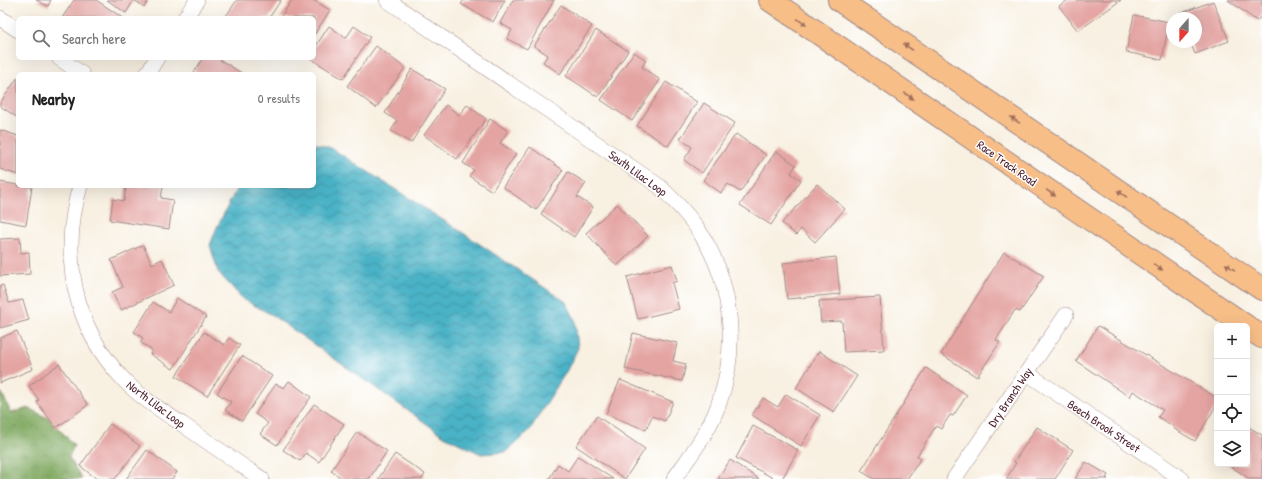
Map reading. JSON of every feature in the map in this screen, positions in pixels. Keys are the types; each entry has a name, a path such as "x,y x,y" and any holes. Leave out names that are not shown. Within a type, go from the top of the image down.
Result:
{"main road":[{"name":"Race Track Road","path":"770,0 1242,323"},
{"path":"839,0 1262,289"},
{"name":"Race Track Road","path":"1250,329 1262,337"}],"street":[{"path":"186,16 197,0"},
{"name":"South Lilac Loop","path":"387,0 659,186 681,207 700,231 713,256 724,286 729,313 730,345 726,376 718,406 706,431 674,479"},
{"path":"0,18 16,29"},
{"path":"62,60 79,72"},
{"path":"147,72 156,60"},
{"name":"North Lilac Loop","path":"79,188 74,206 70,238 72,270 78,298 90,331 106,358 124,380 145,399 262,479"},
{"name":"Dry Branch Way","path":"954,479 1066,315"},
{"name":"Beech Brook Street","path":"1026,373 1182,479"}],"green space":[{"path":"0,393 2,393 11,413 28,408 50,419 74,445 69,457 82,479 0,479"}],"water":[{"path":"316,144 331,148 460,231 566,302 575,319 578,348 566,372 529,431 506,452 481,454 444,436 272,315 243,299 218,272 210,245 217,227 237,188 316,188"}],"building":[{"path":"36,0 51,0 48,6"},
{"path":"74,0 96,0 120,16 63,16"},
{"path":"107,0 134,0 126,13"},
{"path":"134,0 149,0 144,7"},
{"path":"237,0 281,0 270,16 226,16"},
{"path":"292,0 313,0 330,10 316,32 316,16 281,16"},
{"path":"464,0 505,0 493,22 461,4"},
{"path":"513,0 554,0 527,49 507,39 512,30 500,23"},
{"path":"1068,0 1121,0 1078,31 1059,6"},
{"path":"1228,0 1262,0 1262,15 1257,21"},
{"path":"1213,1 1229,41 1195,54 1192,48 1202,48 1202,12 1184,12"},
{"path":"561,5 592,26 560,74 543,62 548,55 534,46"},
{"path":"1134,15 1166,21 1166,38 1162,60 1126,52"},
{"path":"329,26 346,38 354,26 370,37 343,79 313,60 316,60 316,46"},
{"path":"596,30 628,51 598,97 566,76"},
{"path":"376,46 405,68 376,108 347,86"},
{"path":"634,52 646,60 642,67 660,80 632,121 601,100"},
{"path":"202,60 220,60 240,72 194,72"},
{"path":"412,69 445,89 411,143 391,131 397,121 385,113"},
{"path":"16,80 16,117 0,106 0,103"},
{"path":"666,82 697,102 668,146 637,126"},
{"path":"704,103 735,123 702,173 684,160 692,147 680,139"},
{"path":"446,105 459,115 467,105 486,119 457,159 424,135"},
{"path":"490,119 508,131 500,143 516,154 492,191 469,176 474,170 463,163"},
{"path":"0,130 16,135 16,174 0,169"},
{"path":"736,134 766,155 740,192 728,184 721,193 703,180"},
{"path":"530,147 563,170 536,210 503,187"},
{"path":"776,151 796,165 791,173 801,180 771,225 740,205"},
{"path":"568,172 586,183 577,197 593,207 574,237 541,214"},
{"path":"0,182 16,185 16,188 32,188 26,225 0,220"},
{"path":"817,184 845,209 815,242 801,229 796,235 782,223"},
{"path":"126,188 163,188 161,198 173,200 169,229 110,220 113,199 124,201"},
{"path":"617,204 648,236 617,266 586,233"},
{"path":"20,238 21,253 29,252 30,274 0,276 0,239"},
{"path":"143,245 152,264 162,259 174,285 121,310 112,292 123,287 111,260"},
{"path":"1004,252 1044,276 1020,312 1015,310 996,340 1000,342 977,377 941,354"},
{"path":"836,257 840,294 787,299 783,263"},
{"path":"672,265 677,281 672,283 679,309 638,319 627,277"},
{"path":"3,285 9,303 23,300 29,320 0,328 0,286"},
{"path":"880,297 884,350 844,352 842,321 821,322 819,301"},
{"path":"177,298 206,317 173,369 150,354 152,350 140,342 143,338 134,332 153,302 169,312"},
{"path":"1098,326 1214,396 1214,409 1195,441 1158,417 1163,410 1133,391 1130,397 1076,361"},
{"path":"17,331 33,369 0,383 0,338"},
{"path":"204,332 224,345 229,338 240,345 207,396 176,376"},
{"path":"633,333 677,343 673,361 686,364 682,381 625,369"},
{"path":"819,351 857,376 834,412 796,388"},
{"path":"242,356 272,376 242,421 225,410 231,402 217,393"},
{"path":"59,364 88,405 56,428 37,402 39,400 29,386"},
{"path":"926,368 967,395 953,416 950,415 941,429 936,426 917,456 921,458 907,479 874,479 861,471"},
{"path":"620,380 673,402 665,421 652,416 646,430 606,414"},
{"path":"289,381 311,397 277,445 260,434 268,423 255,414 276,384 284,388"},
{"path":"786,394 820,415 801,446 752,415 763,398 778,407"},
{"path":"314,404 344,424 319,462 306,453 300,461 283,450"},
{"path":"597,416 645,449 625,479 576,446"},
{"path":"110,424 140,446 115,479 97,479 80,466"},
{"path":"753,426 798,450 782,479 775,479 736,458"},
{"path":"1037,427 1073,450 1055,479 1006,479 1016,463 1014,462"},
{"path":"1250,428 1262,435 1262,479 1250,479 1232,467 1250,467"},
{"path":"357,432 387,451 369,479 343,479 331,471"},
{"path":"147,450 177,472 172,479 126,479"},
{"path":"395,454 425,474 422,479 378,479"},
{"path":"578,456 613,479 549,479 558,464 568,471"},
{"path":"730,460 759,479 718,479"},
{"path":"1086,462 1108,475 1106,478 1108,479 1075,479"}]}
